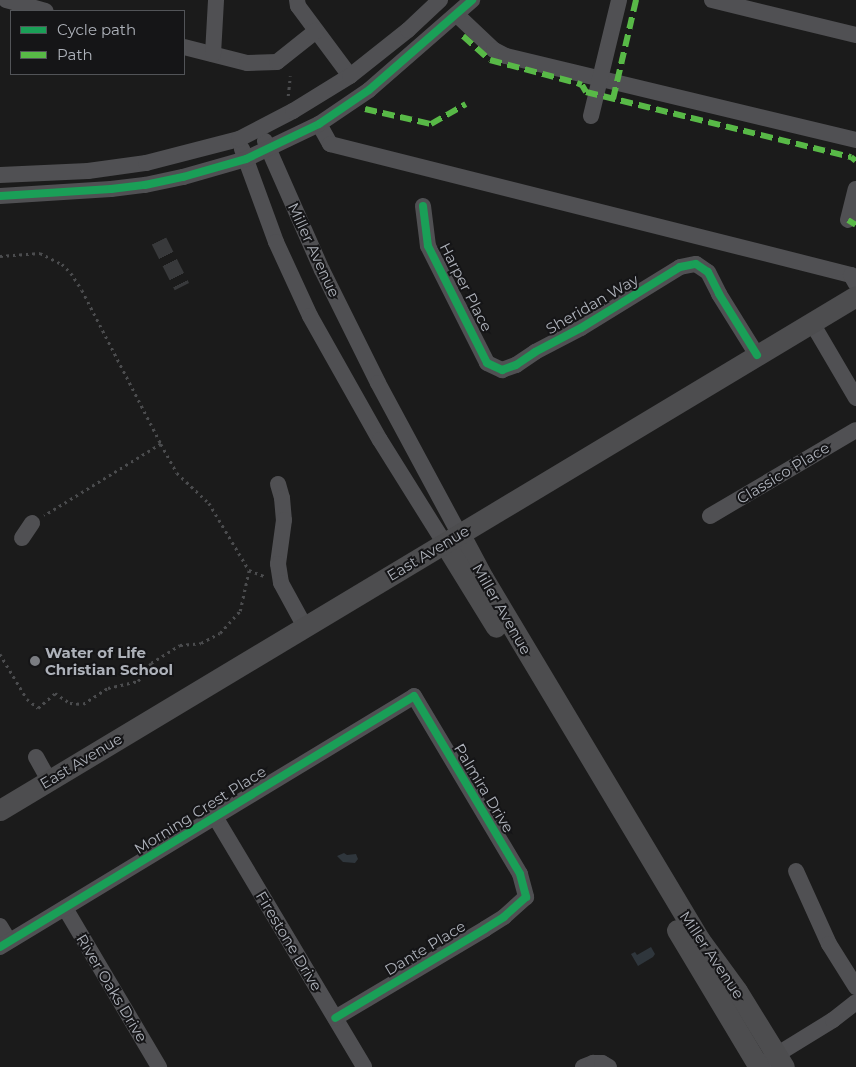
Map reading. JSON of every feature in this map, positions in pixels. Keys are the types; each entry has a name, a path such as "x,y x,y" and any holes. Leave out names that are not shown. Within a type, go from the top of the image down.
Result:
{"main road":[{"name":"East Avenue","path":"0,810 856,296"},
{"name":"Miller Avenue","path":"452,540 483,578 699,940 737,991 767,1064"}],"street":[{"path":"6,0 42,10"},
{"path":"213,54 216,0"},
{"path":"297,0 298,6 350,76"},
{"path":"0,175 88,171 146,163 239,139 260,129 350,76 408,30 440,0"},
{"path":"0,196 145,185 246,160 318,124 369,90 414,53 457,7 472,0"},
{"path":"591,116 619,0"},
{"path":"712,0 856,34"},
{"path":"457,7 494,50 506,56 856,140"},
{"path":"185,47 247,63 277,62 316,31"},
{"path":"318,124 330,144 851,275 856,284"},
{"name":"Miller Avenue","path":"260,129 322,270 378,382 452,540"},
{"name":"Miller Avenue","path":"239,139 276,242 310,316 380,440 452,540"},
{"path":"848,220 856,189"},
{"name":"Harper Place","path":"424,206 428,246 487,363 502,370"},
{"name":"Sheridan Way","path":"502,370 516,365 535,352 580,328 680,268 696,264 708,272 719,294 757,355"},
{"path":"812,323 856,398"},
{"name":"Classico Place","path":"710,516 856,430"},
{"path":"278,484 284,520 278,564 281,583 305,627"},
{"path":"22,538 32,523"},
{"name":"Morning Crest Place","path":"5,944 214,815 414,696"},
{"name":"Palmira Drive","path":"414,696 520,874 526,897"},
{"path":"36,757 50,780"},
{"name":"Firestone Drive","path":"214,815 364,1067"},
{"path":"796,871 813,904 823,932 856,987"},
{"name":"Dante Place","path":"335,1018 497,921 526,897"},
{"name":"River Oaks Drive","path":"65,908 152,1064"},
{"path":"0,926 5,944"},
{"path":"767,1064 833,1020 856,1002"},
{"path":"582,1067 593,1063 606,1065"}],"path":[{"path":"287,100 290,76"},
{"path":"0,256 40,254 62,264 71,273 82,290 177,473 209,503 249,570 281,583"},
{"path":"32,523 161,444"},
{"path":"0,654 27,698 38,708 55,693 70,703 83,704 108,688 138,680 151,663 180,645 201,642 220,633 240,611 249,570"}],"shaded area":[{"path":"344,853 347,855 356,854 358,859 355,863 343,862 337,856"},
{"path":"651,947 655,954 653,957 638,966 631,954 635,952 637,955"}],"tunnel":[{"path":"159,241 182,287"}],"marked path":[{"path":"613,99 636,0"},
{"path":"463,36 490,60 577,83 582,85 586,92 851,157 856,161"},
{"path":"365,109 431,124 466,104"},
{"path":"848,220 856,225"}],"cycle path":[{"path":"0,196 145,185 183,177 246,159 319,124 369,90 472,0"},
{"path":"423,206 428,246 487,363 502,370 516,365 535,352 581,328 680,267 696,264 708,272 719,294 757,355"},
{"path":"0,947 414,696 520,874 526,897 504,917 335,1018"}],"place":[{"name":"Water of Life Christian School","path":"35,661"}]}
